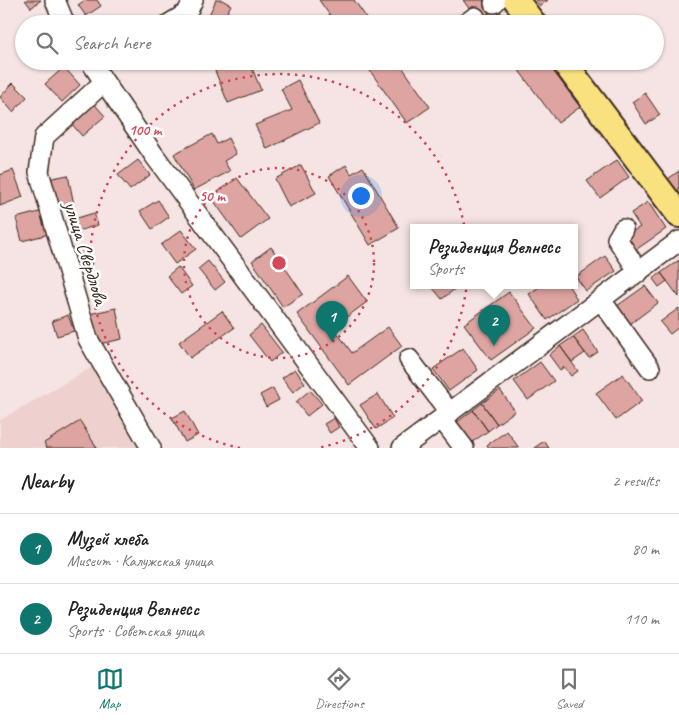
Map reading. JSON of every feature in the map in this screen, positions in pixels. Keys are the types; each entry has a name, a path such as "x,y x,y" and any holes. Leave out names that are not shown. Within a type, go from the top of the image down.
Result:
{"main road":[{"path":"502,1 521,15"},
{"path":"570,70 679,214"}],"street":[{"path":"54,0 61,15"},
{"path":"184,15 187,13 193,0"},
{"name":"улица Свердлова","path":"97,70 44,137 39,172 88,339 151,448"},
{"path":"100,70 154,155 370,448"},
{"path":"623,230 617,239 636,274"},
{"path":"402,448 544,341 581,323 602,300 679,241"},
{"path":"602,300 650,368"},
{"path":"409,359 446,416 464,448"}],"shaded area":[{"path":"94,366 144,448 0,448 0,420"}],"building":[{"path":"25,0 41,0 31,8"},
{"path":"85,0 97,0 101,6 85,15 78,5"},
{"path":"216,0 222,0 231,5 226,15 209,15"},
{"path":"319,0 354,0 365,15 330,15"},
{"path":"463,0 492,0 497,7 486,15 474,15"},
{"path":"535,0 548,0 540,6"},
{"path":"497,7 503,15 487,15"},
{"path":"61,70 67,70 80,85 62,102 45,84"},
{"path":"215,70 253,70 261,90 228,103"},
{"path":"369,70 404,70 430,107 407,123"},
{"path":"519,70 553,70 580,107 558,123"},
{"path":"298,80 319,123 267,149 255,125 292,110 281,89"},
{"path":"13,83 27,97 13,112 0,97"},
{"path":"645,93 660,115 646,124 632,102"},
{"path":"89,98 105,116 82,136 66,117"},
{"path":"212,134 217,144 228,138 236,154 224,161 230,171 194,190 174,154"},
{"path":"138,160 150,175 130,190 118,175"},
{"path":"617,160 629,177 600,198 587,181"},
{"path":"301,165 316,193 289,207 275,179"},
{"path":"346,165 351,174 363,167 399,228 370,245 329,176"},
{"path":"13,170 23,197 0,206 0,175"},
{"path":"679,171 679,194 668,179"},
{"path":"68,175 74,205 55,209 48,179"},
{"path":"237,178 268,219 241,239 211,197"},
{"path":"158,200 169,217 152,229 140,211"},
{"path":"648,202 666,229 634,251 625,236 640,227 631,213"},
{"path":"43,211 49,234 22,241 16,218"},
{"path":"94,213 98,225 78,231 74,219"},
{"path":"181,230 196,249 175,264 161,245"},
{"path":"86,246 92,264 75,270 69,251"},
{"path":"271,247 303,294 283,307 252,261"},
{"path":"605,256 616,271 586,291 578,280 578,276"},
{"path":"679,260 679,297 661,273"},
{"path":"208,261 225,282 215,290 198,269"},
{"path":"178,267 192,286 181,294 167,276"},
{"path":"661,273 667,281 659,287 653,279"},
{"path":"348,276 367,302 333,327 352,353 388,327 402,346 349,385 297,314"},
{"path":"645,286 658,303 630,324 617,306"},
{"path":"434,289 455,289 442,299"},
{"path":"536,289 571,289 577,299 547,320 529,294"},
{"path":"509,292 536,328 491,360 464,324"},
{"path":"116,308 122,339 95,345 89,314"},
{"path":"679,308 679,327 670,334 660,322"},
{"path":"222,311 234,328 190,358 179,342"},
{"path":"68,315 74,331 57,336 52,321"},
{"path":"261,325 282,352 270,362 249,335"},
{"path":"583,330 598,352 589,358 573,337"},
{"path":"573,337 585,353 572,362 560,346"},
{"path":"560,346 578,371 571,376 564,367 560,370 549,355"},
{"path":"463,348 478,370 449,391 433,369"},
{"path":"540,362 554,381 528,400 514,381"},
{"path":"295,369 305,383 293,392 282,378"},
{"path":"623,374 642,401 616,420 596,393"},
{"path":"273,388 279,400 266,407 260,395"},
{"path":"310,390 322,404 307,416 296,402"},
{"path":"500,390 515,411 497,424 482,403"},
{"path":"378,394 393,418 376,429 360,405"},
{"path":"482,403 497,424 488,431 473,410"},
{"path":"473,410 488,431 471,443 456,423"},
{"path":"185,411 198,435 185,442 172,418"},
{"path":"334,418 339,427 330,433 324,424"},
{"path":"80,421 97,448 47,448 44,443"},
{"path":"507,431 519,448 489,448 487,445"},
{"path":"544,441 549,448 534,448"}],"place":[{"name":"Музей хлеба","path":"332,342"},
{"name":"Резиденция Велнесс","path":"494,346"}]}
